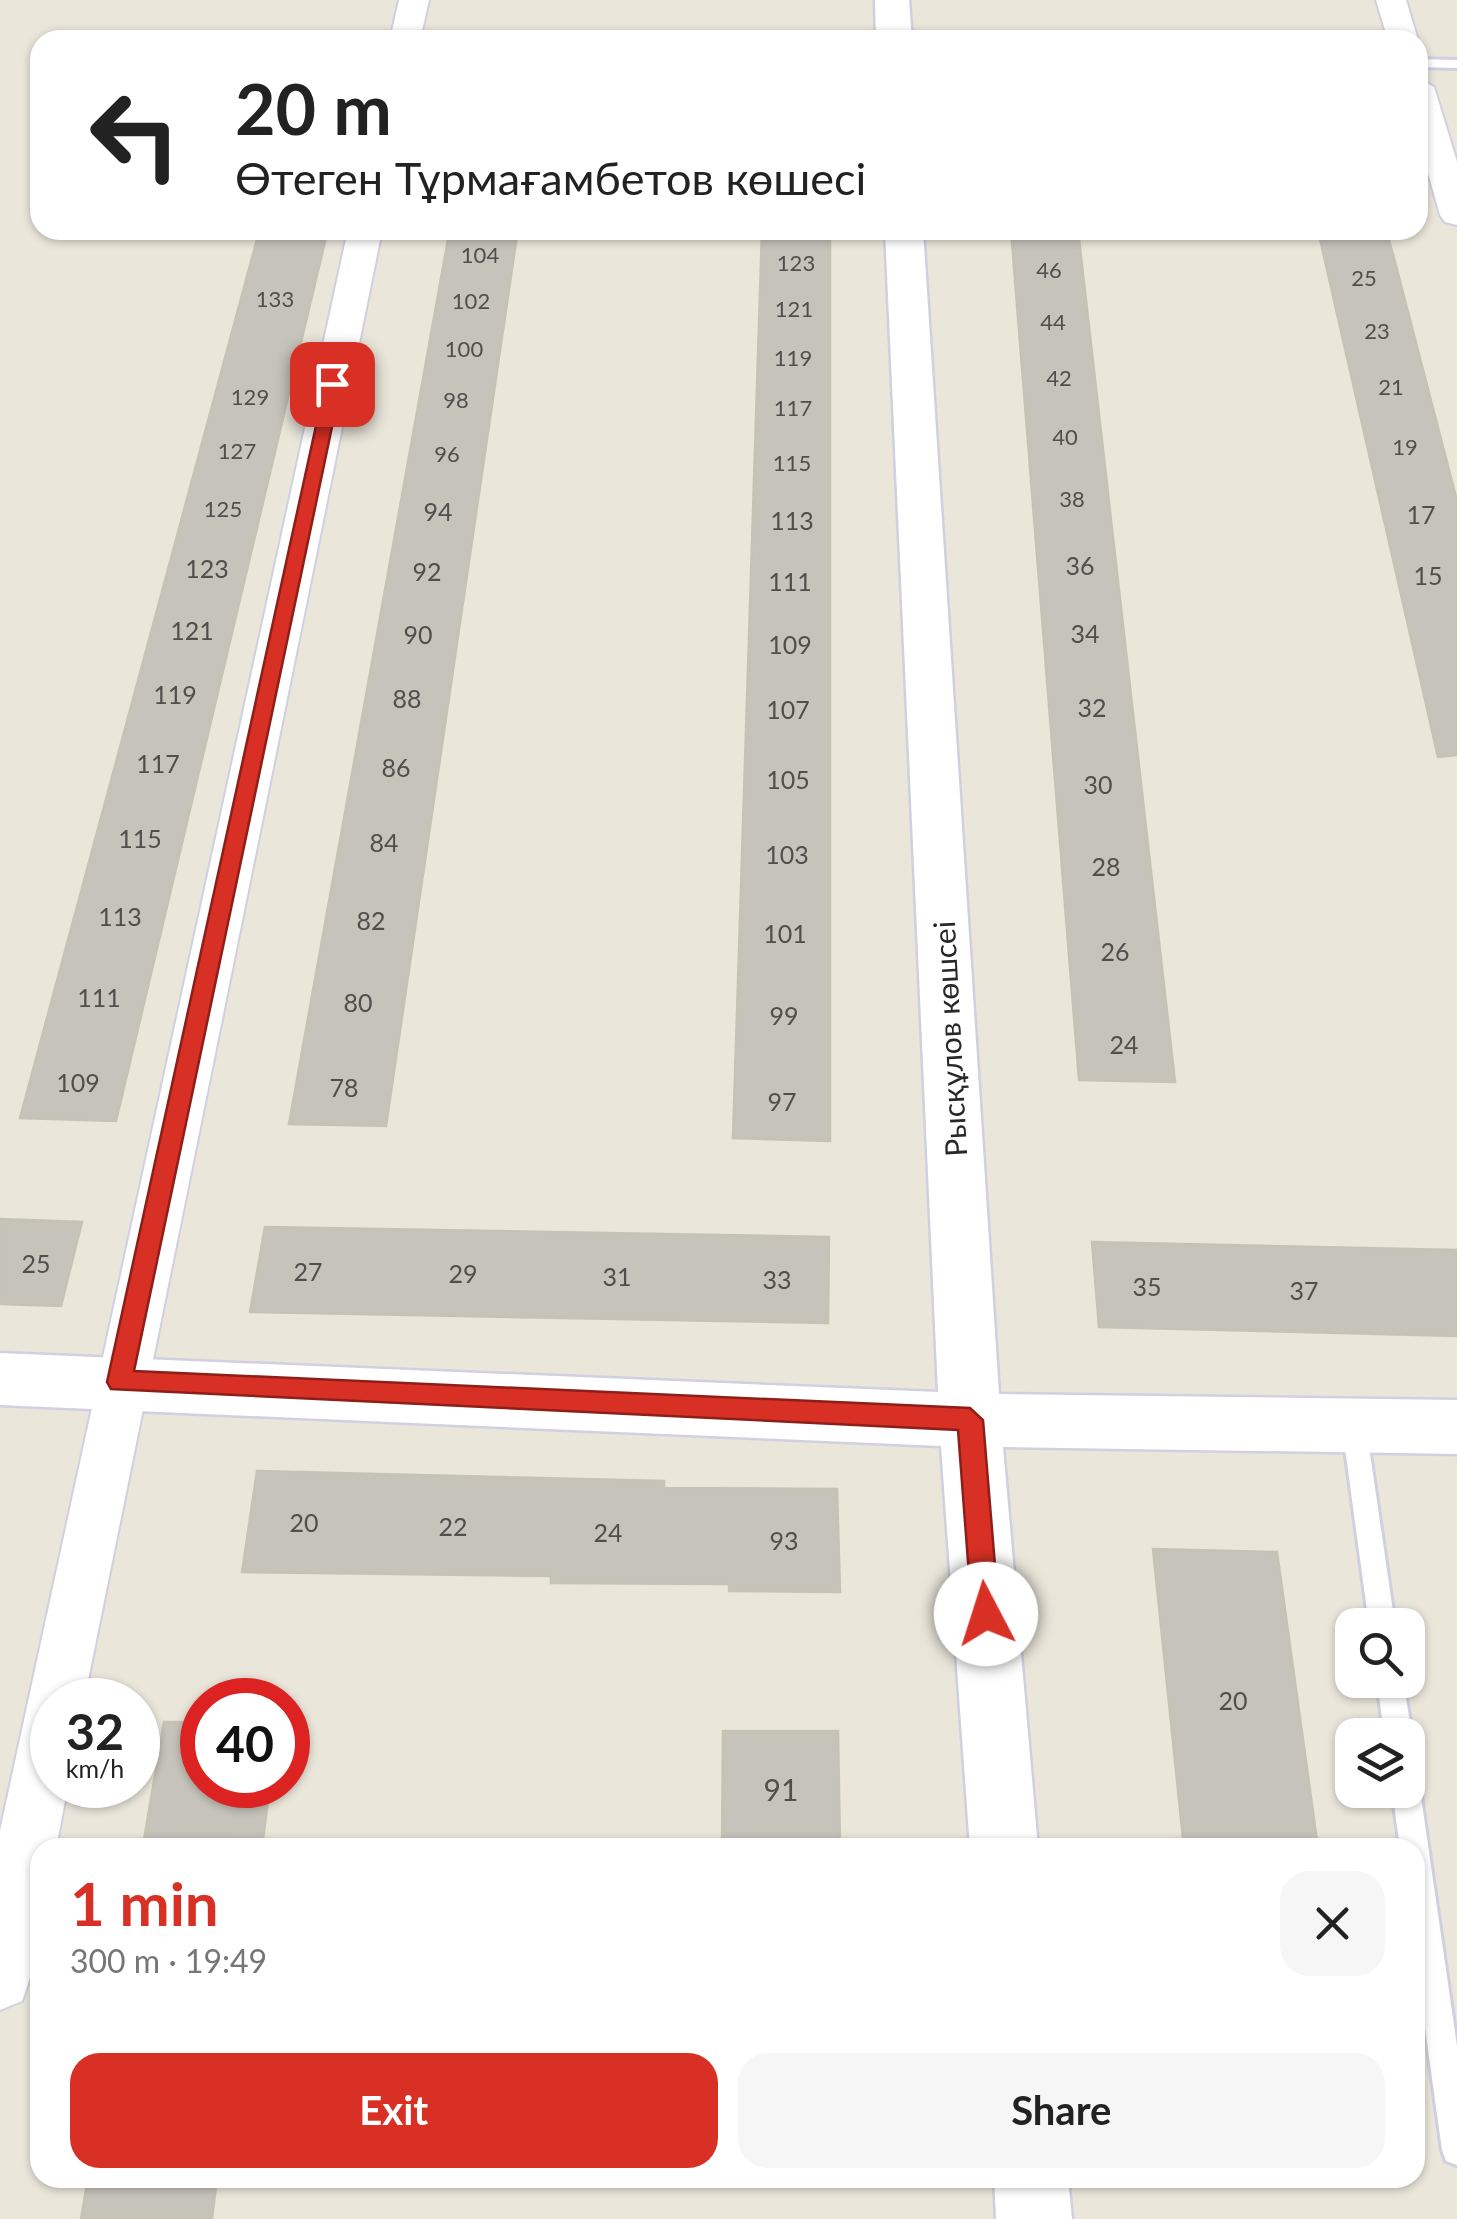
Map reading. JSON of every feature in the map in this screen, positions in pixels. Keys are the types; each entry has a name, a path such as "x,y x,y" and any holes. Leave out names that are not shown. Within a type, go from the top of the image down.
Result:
{"street":[{"path":"407,30 414,0"},
{"path":"892,0 894,30"},
{"path":"1391,0 1400,30"},
{"path":"1428,120 1457,215"},
{"path":"60,1678 362,240"},
{"name":"Рысқұлов көшсеі","path":"905,240 970,1420 1003,1838"},
{"path":"0,1379 970,1420 1457,1427"},
{"path":"0,1979 34,1808"},
{"path":"1032,2188 1034,2219"}],"lane":[{"path":"1428,63 1457,64"},
{"path":"1354,1426 1380,1608"},
{"path":"1408,1808 1413,1838"},
{"path":"1425,1926 1457,2150"}],"building":[{"path":"257,240 325,240 116,1121 20,1118"},
{"path":"448,240 516,240 386,1126 289,1124"},
{"path":"762,240 830,240 830,1141 733,1138"},
{"path":"1012,240 1079,240 1175,1082 1079,1080"},
{"path":"1320,240 1389,240 1457,501 1457,755 1438,757"},
{"path":"0,1219 82,1222 61,1306 0,1304"},
{"path":"265,1227 829,1237 828,1323 250,1312"},
{"path":"1092,1242 1457,1250 1457,1336 1099,1327"},
{"path":"257,1471 664,1481 664,1488 837,1489 840,1592 729,1591 729,1584 551,1583 551,1576 242,1572"},
{"path":"1153,1549 1277,1552 1317,1838 1183,1838"},
{"path":"164,1722 180,1722 180,1808 267,1808 263,1838 144,1838 149,1808 160,1808"},
{"path":"723,1731 838,1731 840,1838 722,1838"},
{"path":"86,2188 216,2188 212,2219 81,2219"}],"route":[{"path":"332,384 120,1382 970,1420 986,1614"}]}
